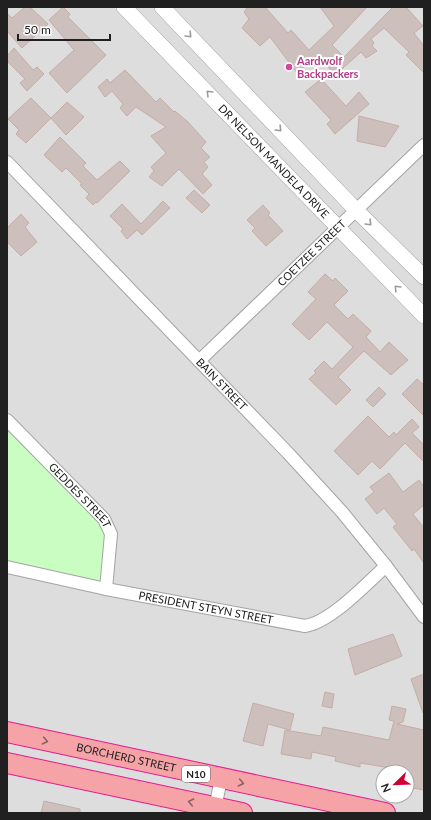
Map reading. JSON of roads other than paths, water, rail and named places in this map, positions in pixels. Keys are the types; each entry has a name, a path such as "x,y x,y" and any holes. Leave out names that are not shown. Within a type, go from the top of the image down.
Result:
{"highway":[{"name":"BORCHERD STREET","path":"7,732 385,813"},
{"path":"7,763 214,810 242,813"}],"street":[{"name":"DR NELSON MANDELA DRIVE","path":"124,7 231,115 424,316"},
{"path":"162,7 356,210 424,277"},
{"name":"COETZEE STREET","path":"200,361 424,144"},
{"name":"BAIN STREET","path":"7,162 288,453 342,512 386,566 424,617"},
{"name":"GEDDES STREET","path":"7,420 104,519 110,534 106,589"},
{"name":"PRESIDENT STEYN STREET","path":"7,567 106,589 305,626 316,623 329,616 386,566"},
{"path":"214,810 221,779"}],"place":[{"name":"Aardwolf Backpackers","path":"289,67"}]}
